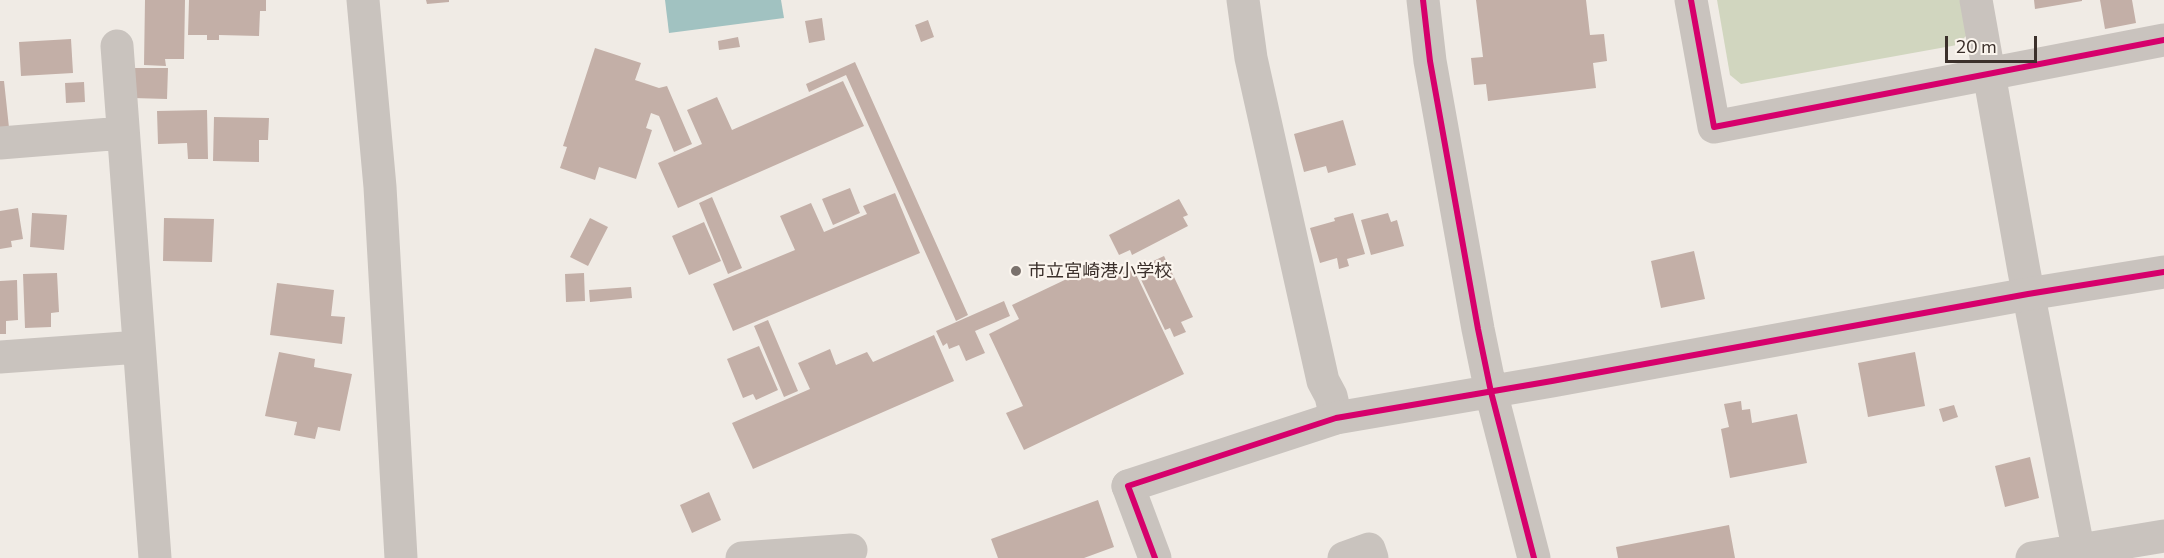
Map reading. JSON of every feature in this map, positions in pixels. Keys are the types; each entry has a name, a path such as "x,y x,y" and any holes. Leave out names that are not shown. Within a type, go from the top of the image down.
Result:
{"street":[{"path":"363,0 380,187 401,558"},
{"path":"1244,0 1251,58 1323,381 1331,396 1336,418"},
{"path":"1423,0 1434,84 1478,329 1491,392 1534,558"},
{"path":"1691,0 1714,127 2164,40"},
{"path":"1976,0 2028,294 2079,554"},
{"path":"117,46 155,558"},
{"path":"0,143 123,133"},
{"path":"1155,558 1128,486 1336,418 2028,294 2164,272"},
{"path":"0,357 139,347"},
{"path":"2032,558 2079,554 2164,536"},
{"path":"1344,558 1369,549 1372,558"},
{"path":"742,558 851,550"}],"green space":[{"path":"1717,0 1962,0 1967,35 1957,45 1741,84 1730,75"}],"water":[{"path":"665,0 781,0 784,18 669,33"}],"building":[{"path":"145,0 185,0 184,59 165,59 166,66 144,65"},
{"path":"189,0 266,0 266,11 260,11 259,36 219,35 219,40 207,40 207,35 188,35"},
{"path":"426,0 449,0 449,2 427,4"},
{"path":"1476,0 1586,0 1590,35 1604,34 1607,61 1593,63 1596,88 1488,101 1486,84 1474,85 1471,58 1483,57"},
{"path":"2034,0 2082,0 2082,1 2035,9"},
{"path":"2100,0 2132,0 2136,23 2105,29"},
{"path":"822,18 825,40 809,43 805,21"},
{"path":"928,20 934,37 921,42 915,25"},
{"path":"738,37 740,47 719,50 718,41"},
{"path":"71,39 73,73 21,76 19,42"},
{"path":"595,48 641,63 635,80 659,88 667,86 692,144 674,152 659,116 651,113 646,128 652,130 636,179 599,167 595,180 560,168 567,147 563,146"},
{"path":"855,62 968,315 956,321 846,75 809,92 806,84"},
{"path":"134,68 168,68 167,99 133,98"},
{"path":"0,81 4,81 10,137 0,138"},
{"path":"843,81 864,126 678,208 658,163 702,144 687,110 717,97 732,130"},
{"path":"84,82 85,102 66,103 65,83"},
{"path":"207,110 208,159 188,159 187,143 158,144 157,111"},
{"path":"214,117 269,118 268,140 259,140 259,162 213,161"},
{"path":"1343,120 1356,165 1328,173 1326,166 1304,172 1294,134"},
{"path":"850,188 860,213 833,225 822,199"},
{"path":"895,193 920,253 733,331 713,284 795,250 780,216 811,203 824,232 867,214 863,206"},
{"path":"712,197 742,268 728,274 699,203"},
{"path":"1179,199 1188,215 1183,217 1188,226 1132,255 1130,250 1119,255 1109,235"},
{"path":"18,208 23,239 11,241 12,247 0,249 0,211"},
{"path":"32,213 67,215 64,250 30,247"},
{"path":"1353,213 1365,254 1347,259 1349,266 1339,269 1337,258 1320,263 1310,228"},
{"path":"1388,213 1391,222 1397,220 1404,246 1371,255 1361,220"},
{"path":"164,218 214,219 212,262 163,261"},
{"path":"590,218 608,227 588,266 570,257"},
{"path":"704,222 721,261 689,275 672,236"},
{"path":"1694,251 1705,299 1661,308 1651,261"},
{"path":"1164,256 1193,317 1181,322 1186,332 1174,337 1170,328 1165,330 1136,269"},
{"path":"1132,266 1184,374 1024,450 1006,413 1023,406 989,334 1019,319 1012,305 1092,267 1099,282"},
{"path":"57,273 59,312 51,313 51,327 25,328 23,274"},
{"path":"584,273 585,301 566,302 565,274"},
{"path":"17,280 18,320 6,321 6,334 0,334 0,281"},
{"path":"277,283 334,290 331,316 345,317 342,344 270,335"},
{"path":"631,287 632,298 590,302 589,290"},
{"path":"1004,301 1010,316 975,331 985,353 966,361 959,345 949,349 947,343 943,346 936,331"},
{"path":"768,320 798,391 784,397 754,326"},
{"path":"934,335 954,381 753,469 732,423 810,389 798,363 830,349 836,365 867,352 873,362"},
{"path":"759,346 778,390 756,400 753,394 743,398 727,359"},
{"path":"279,352 315,359 314,367 352,374 340,431 318,427 315,439 294,435 297,422 265,416"},
{"path":"1915,352 1925,406 1868,417 1858,363"},
{"path":"1741,401 1742,410 1750,409 1752,423 1797,414 1807,463 1730,478 1721,429 1729,427 1724,404"},
{"path":"1954,405 1958,417 1943,422 1939,409"},
{"path":"2030,457 2039,498 2005,507 1995,466"},
{"path":"709,492 721,520 692,533 680,505"},
{"path":"1098,500 1114,547 1084,558 998,558 991,539"},
{"path":"1729,525 1735,558 1618,558 1616,547"}],"cycle path":[{"path":"1423,0 1430,61 1478,329 1491,392 1534,558"},
{"path":"1691,0 1714,127 2164,40"},
{"path":"1155,558 1128,486 1336,418 2028,294 2164,272"}],"place":[{"name":"市立宮崎港小学校","path":"1016,271"}]}
